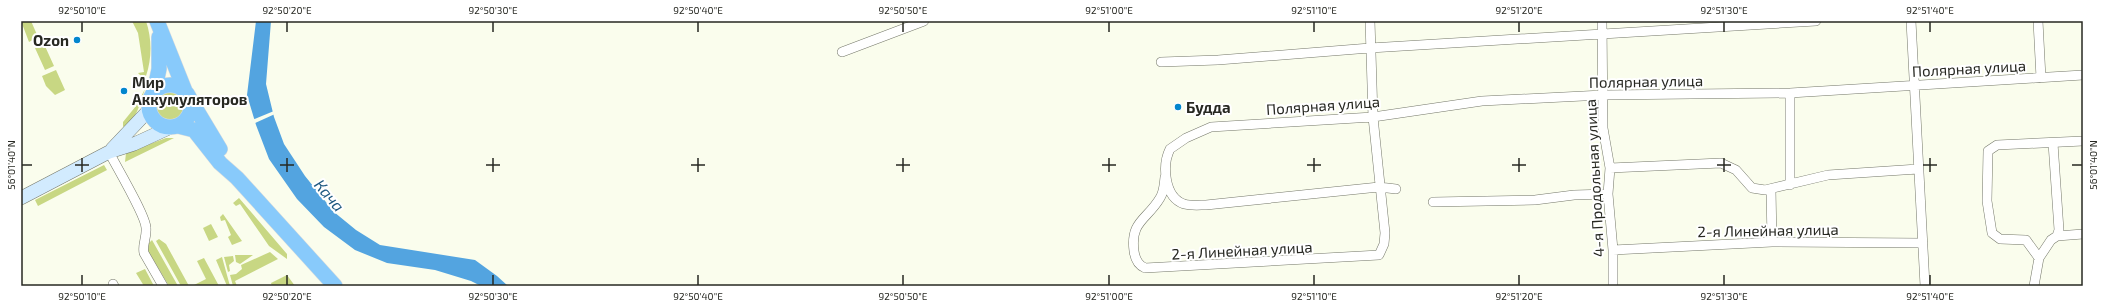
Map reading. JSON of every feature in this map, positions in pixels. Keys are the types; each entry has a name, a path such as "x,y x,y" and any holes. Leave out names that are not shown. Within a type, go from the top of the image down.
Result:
{"highway":[{"path":"154,93 160,57 158,23"},
{"path":"158,23 187,95 237,178"},
{"path":"187,95 172,85 159,88 150,98 149,110 156,122 194,130 220,163 237,178 335,286"},
{"path":"174,127 189,115 187,95"}],"main road":[{"path":"109,152 121,142 149,110"},
{"path":"21,198 109,152 134,144 174,127"}],"street":[{"path":"842,52 924,21"},
{"path":"1370,21 1372,117 1379,187"},
{"name":"4-я Продольная улица","path":"1602,21 1604,128 1610,168 1608,194 1613,250 1613,286"},
{"path":"1161,62 1218,60 1370,48 1816,21"},
{"path":"1911,21 1925,286"},
{"path":"2038,21 2041,78"},
{"name":"Полярная улица","path":"1165,176 1170,149 1186,138 1211,127 1372,117 1482,101 1603,95 1790,93 2083,75"},
{"path":"1790,93 1790,185"},
{"path":"2039,258 2026,240 2000,239 1992,233 1987,201 1986,157 1991,147 1997,145 2083,141"},
{"path":"2053,143 2059,230 2057,236"},
{"path":"109,152 147,228 143,249 144,253 163,286"},
{"path":"1610,168 1721,163 1736,170 1752,188 1771,189 1828,175 1918,169"},
{"path":"1165,176 1174,196 1184,204 1206,205 1379,187 1396,189"},
{"name":"2-я Линейная улица","path":"1165,176 1164,189 1160,199 1140,221 1134,232 1135,257 1138,264 1145,268 1376,256 1383,248 1386,239 1379,187"},
{"path":"1771,189 1772,242"},
{"path":"1433,202 1535,200 1574,195 1608,194"},
{"path":"2034,286 2039,258 2051,240 2057,236 2083,234"},
{"name":"2-я Линейная улица","path":"1613,250 1772,242 1923,243"}],"green space":[{"path":"21,21 31,21 38,37 29,42"},
{"path":"132,21 146,21 149,35 149,62 146,76 142,77 138,73 144,72 138,33"},
{"path":"44,44 54,66 45,70 35,48"},
{"path":"56,70 65,90 55,95 46,86 42,76"},
{"path":"145,89 135,116 123,127 123,122 136,106"},
{"path":"170,92 181,96 185,107 181,118 170,122 159,118 155,107 159,96"},
{"path":"166,138 174,138 125,162 126,153"},
{"path":"104,165 107,170 38,206 35,200"},
{"path":"239,198 287,254 287,259 269,246 240,204 236,206 233,203"},
{"path":"223,214 242,241 232,245 228,237 231,235 225,220 221,221 220,217"},
{"path":"211,224 218,237 209,241 203,228"},
{"path":"159,239 166,244 189,286 181,286 156,241"},
{"path":"152,240 178,286 169,286 148,251 148,244"},
{"path":"270,252 278,259 235,281 237,286 233,286 230,275 236,274 242,269 241,265"},
{"path":"235,255 253,255 240,264 236,262"},
{"path":"233,256 234,261 229,265 230,271 228,272 224,257"},
{"path":"222,257 230,286 227,286 216,260"},
{"path":"204,258 219,286 192,286 206,279 197,261"},
{"path":"145,269 154,286 144,286 136,273"},
{"path":"287,275 295,286 272,286 271,283"}],"water":[{"name":"Кача","path":"256,21 271,21 266,84 274,117 284,144 305,176 334,212 356,230 380,245 475,260 508,286 481,286 471,281 435,270 387,263 355,250 324,227 297,199 269,159 256,125 247,95"}],"pier":[{"path":"274,111 275,114 253,124 252,120"}],"place":[{"name":"Ozon","path":"77,40"},
{"name":"Мир Аккумуляторов","path":"124,91"},
{"name":"Будда","path":"1178,107"}]}
